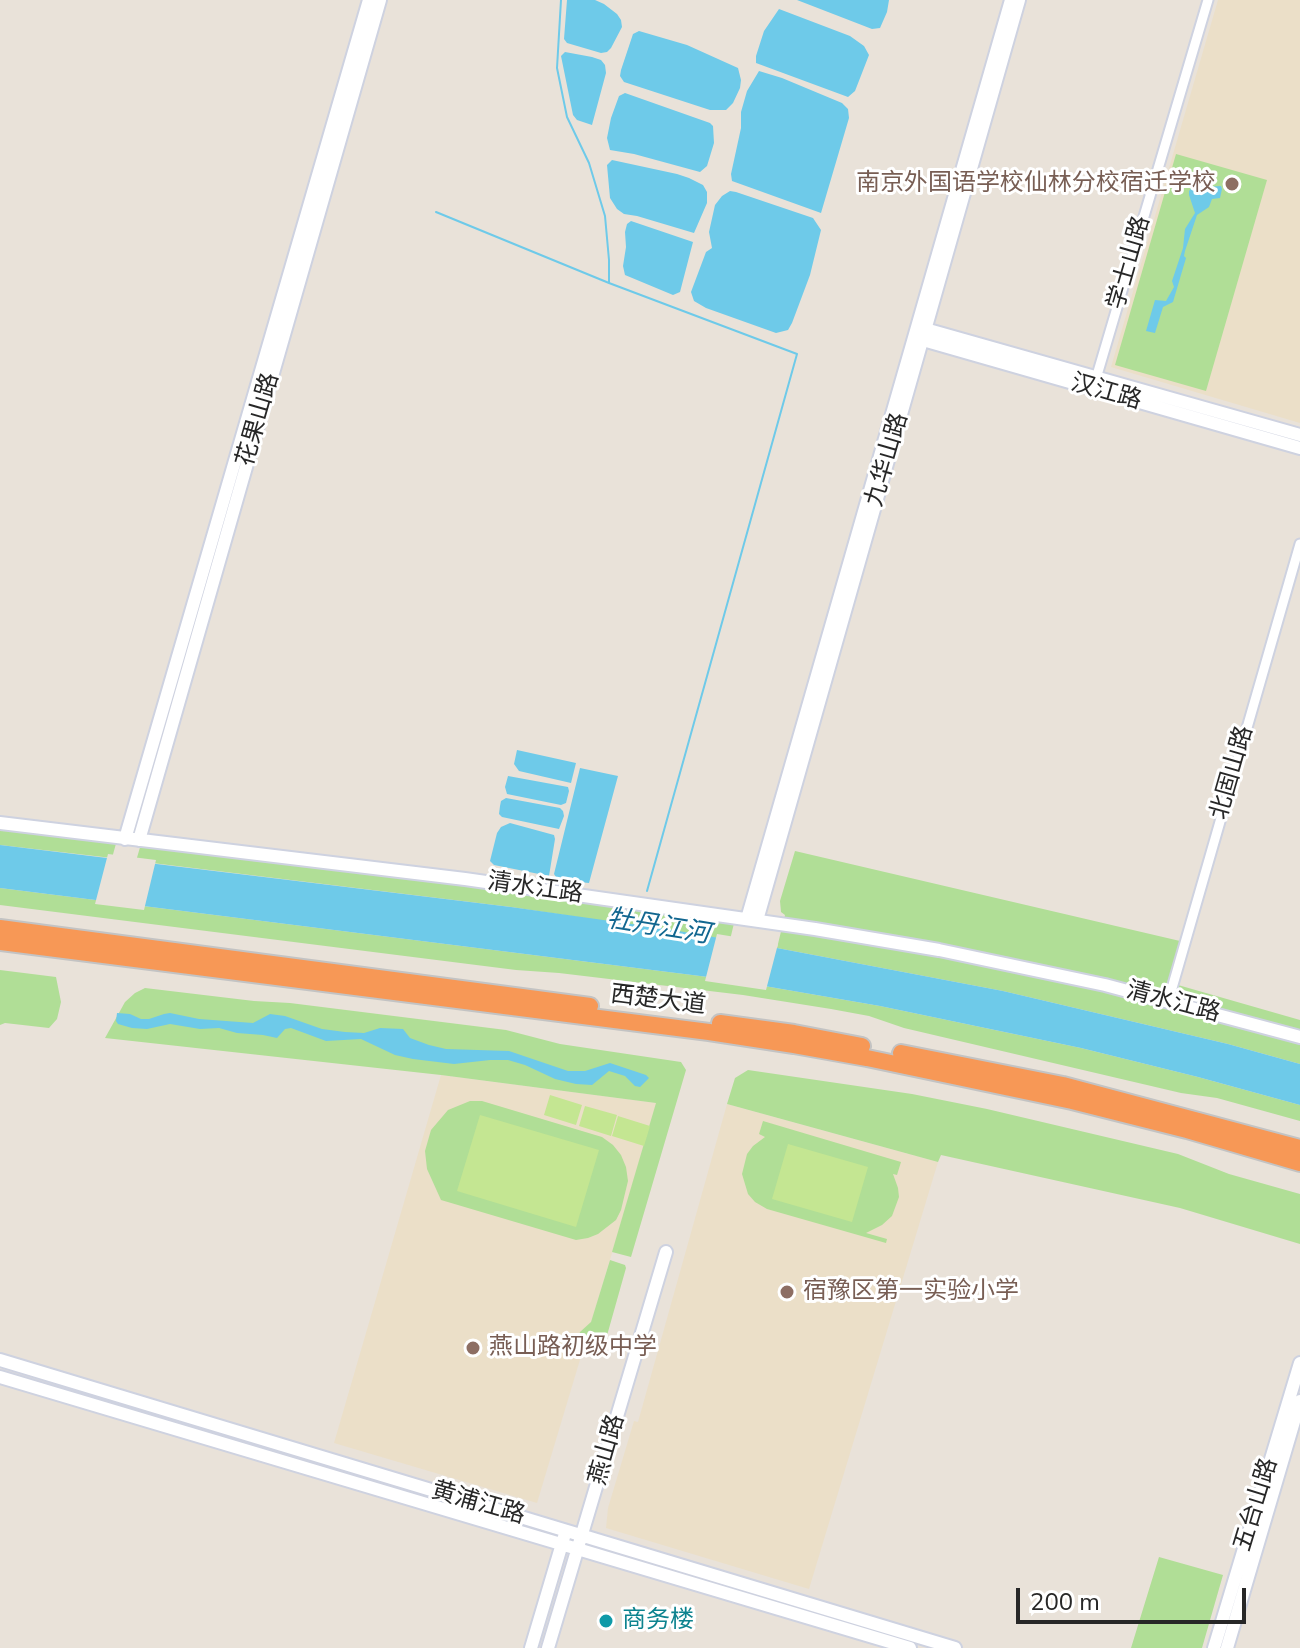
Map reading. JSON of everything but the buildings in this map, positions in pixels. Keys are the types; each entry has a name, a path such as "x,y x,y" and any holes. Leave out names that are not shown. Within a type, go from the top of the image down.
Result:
{"highway":[{"name":"西楚大道","path":"0,928 794,1033 1063,1085 1300,1148"},
{"name":"西楚大道","path":"0,942 794,1045 1072,1101 1300,1163"}],"street":[{"name":"花果山路","path":"132,840 369,0"},
{"name":"花果山路","path":"132,840 380,0"},
{"name":"九华山路","path":"752,920 1011,0"},
{"name":"九华山路","path":"919,333 1019,0"},
{"name":"学士山路","path":"1094,383 1208,0"},
{"name":"汉江路","path":"919,333 1094,383 1300,448"},
{"name":"汉江路","path":"1094,383 1300,435"},
{"name":"北固山路","path":"1168,1002 1300,544"},
{"name":"清水江路","path":"0,823 465,879 939,950 1105,985 1300,1037"},
{"name":"燕山路","path":"548,1648 666,1252"},
{"name":"黄浦江路","path":"0,1360 955,1648"},
{"name":"五台山路","path":"1214,1648 1300,1363"},
{"name":"黄浦江路","path":"0,1377 910,1648"},
{"name":"五台山路","path":"1227,1648 1300,1401"},
{"path":"531,1648 566,1530"}],"shaded area":[{"name":"南京外国语学校仙林分校宿迁学校","path":"1218,0 1300,0 1300,423 1111,367"},
{"name":"燕山路初级中学","path":"441,1075 657,1103 537,1503 334,1443"},
{"name":"宿豫区第一实验小学","path":"727,1104 938,1162 809,1589 606,1528 608,1508 634,1421 638,1422"}],"green space":[{"path":"1176,154 1267,180 1206,391 1115,365"},
{"path":"0,826 117,840 112,858 0,845"},
{"path":"141,844 735,919 730,940 511,907 136,861"},
{"path":"795,851 1180,941 1166,988 1158,990 1101,978 1175,998 1178,985 1300,1020 1300,1064 1003,991 777,948 785,915 781,912 780,901"},
{"path":"0,888 724,979 880,1006 1081,1048 1198,1077 1300,1105 1300,1121 1217,1098 1181,1093 831,1009 743,995 516,970 0,905"},
{"path":"0,970 56,977 61,1002 57,1019 49,1028 0,1025"},
{"path":"145,988 506,1030 560,1044 681,1062 686,1070 631,1257 612,1252 656,1103 441,1075 105,1038 125,1002"},
{"path":"748,1070 912,1094 1178,1154 1229,1174 1300,1194 1300,1244 1180,1208 941,1155 938,1162 727,1104 735,1078"},
{"path":"550,1095 582,1105 576,1125 544,1115"},
{"path":"470,1101 482,1101 602,1137 613,1145 626,1167 628,1181 616,1220 598,1234 576,1240 441,1200 427,1169 425,1151 431,1130 448,1110"},
{"path":"585,1106 617,1115 611,1136 579,1126"},
{"path":"480,1115 599,1150 576,1227 457,1191"},
{"path":"618,1116 650,1126 644,1146 612,1136"},
{"path":"763,1121 901,1162 897,1175 893,1174 899,1197 892,1216 866,1233 887,1239 886,1243 767,1209 755,1202 748,1194 742,1174 747,1154 765,1137 759,1134"},
{"path":"788,1144 868,1167 852,1222 772,1199"},
{"path":"610,1260 626,1268 606,1339 579,1335 591,1322"},
{"path":"1159,1557 1223,1575 1202,1648 1131,1648"}],"water":[{"path":"567,0 595,0 617,14 622,27 607,52 567,43 564,39"},
{"path":"797,0 889,0 880,28 872,29"},
{"path":"779,9 850,36 864,46 869,55 855,91 848,97 756,63 764,31"},
{"path":"639,31 687,45 738,68 740,88 733,103 726,110 710,110 624,82 620,76 621,70 633,34"},
{"path":"565,52 592,57 605,65 606,73 592,125 577,120 573,115 561,56"},
{"path":"759,71 842,103 848,109 849,118 821,213 732,181 741,112 747,91"},
{"path":"625,93 710,123 714,143 707,166 700,172 610,150 607,138 611,118 619,96"},
{"path":"612,160 677,174 703,185 707,203 694,233 624,214 617,209 610,198 607,165"},
{"path":"1195,184 1221,186 1220,198 1212,199 1209,207 1197,215 1173,302 1163,307 1155,333 1146,331 1155,300 1166,301 1174,287 1172,281 1183,248 1185,229 1195,213 1189,191"},
{"path":"730,191 813,218 821,230 810,275 788,330 776,333 694,301 691,292 706,252 712,248 709,232 715,205"},
{"path":"631,221 693,242 680,292 673,295 625,275 625,232"},
{"path":"517,750 576,763 571,783 519,771 514,764"},
{"path":"580,768 618,776 589,883 558,880 554,874"},
{"path":"508,776 568,787 566,803 561,805 507,794"},
{"path":"506,798 560,808 564,816 559,829 502,817 499,814 501,801"},
{"path":"510,823 554,835 549,876 494,865 490,861 497,833"},
{"name":"牡丹江河","path":"0,845 667,929 1003,991 1300,1064 1300,1105 1081,1048 880,1006 724,979 0,888"},
{"path":"117,1013 141,1019 170,1013 199,1019 253,1023 270,1014 322,1029 345,1032 403,1029 410,1038 446,1049 509,1051 568,1071 585,1071 610,1063 649,1078 640,1087 625,1076 609,1071 592,1085 576,1084 508,1060 454,1064 413,1059 395,1055 361,1039 326,1041 291,1028 285,1029 277,1038 170,1024 147,1029 132,1028 118,1024"}],"pier":[{"path":"108,854 156,860 144,910 95,904"},
{"path":"717,934 778,944 766,990 705,981"}],"waterway":[{"path":"561,0 557,68 567,117 589,163 605,216 609,282"},
{"path":"436,212 609,283 797,354 647,891"}],"place":[{"name":"南京外国语学校仙林分校宿迁学校","path":"1232,184"},
{"name":"宿豫区第一实验小学","path":"787,1292"},
{"name":"燕山路初级中学","path":"473,1348"},
{"name":"商务楼","path":"606,1621"}]}
